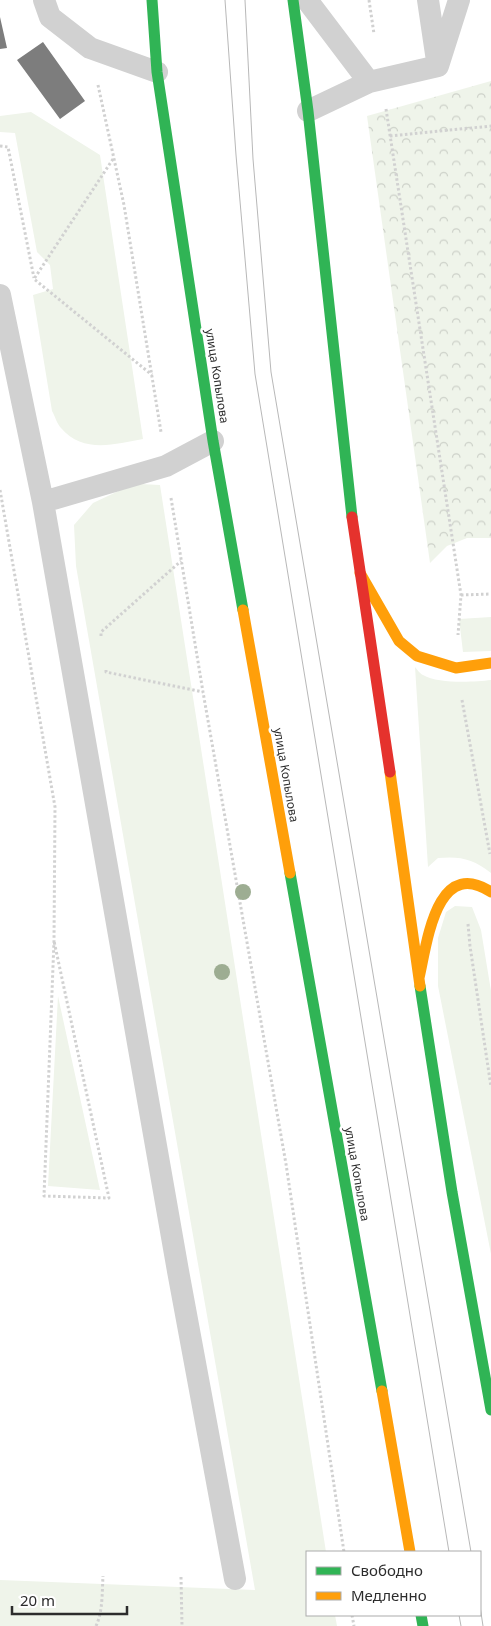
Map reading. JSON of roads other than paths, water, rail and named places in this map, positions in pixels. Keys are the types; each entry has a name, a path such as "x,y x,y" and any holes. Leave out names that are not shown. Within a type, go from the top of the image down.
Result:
{"main road":[{"name":"улица Копылова","path":"152,0 157,72 213,441 410,1551"},
{"path":"293,0 308,111 358,570 452,1192 491,1410"},
{"path":"358,570 399,641 417,656 456,668 491,663"},
{"path":"419,978 436,910 445,894 462,883 478,883 491,892"}],"lane":[{"path":"44,0 50,18 90,48 157,72"},
{"path":"307,0 375,81"},
{"path":"428,0 438,66"},
{"path":"438,66 459,0"},
{"path":"308,111 375,81 438,66"},
{"path":"0,295 44,502 176,1261 235,1579"},
{"path":"44,502 166,466 213,441"}],"tram line":[{"path":"225,0 255,374 449,1551"},
{"path":"245,0 253,159 271,372 471,1551"},
{"path":"481,1613 483,1626"},
{"path":"459,1616 461,1626"}]}
